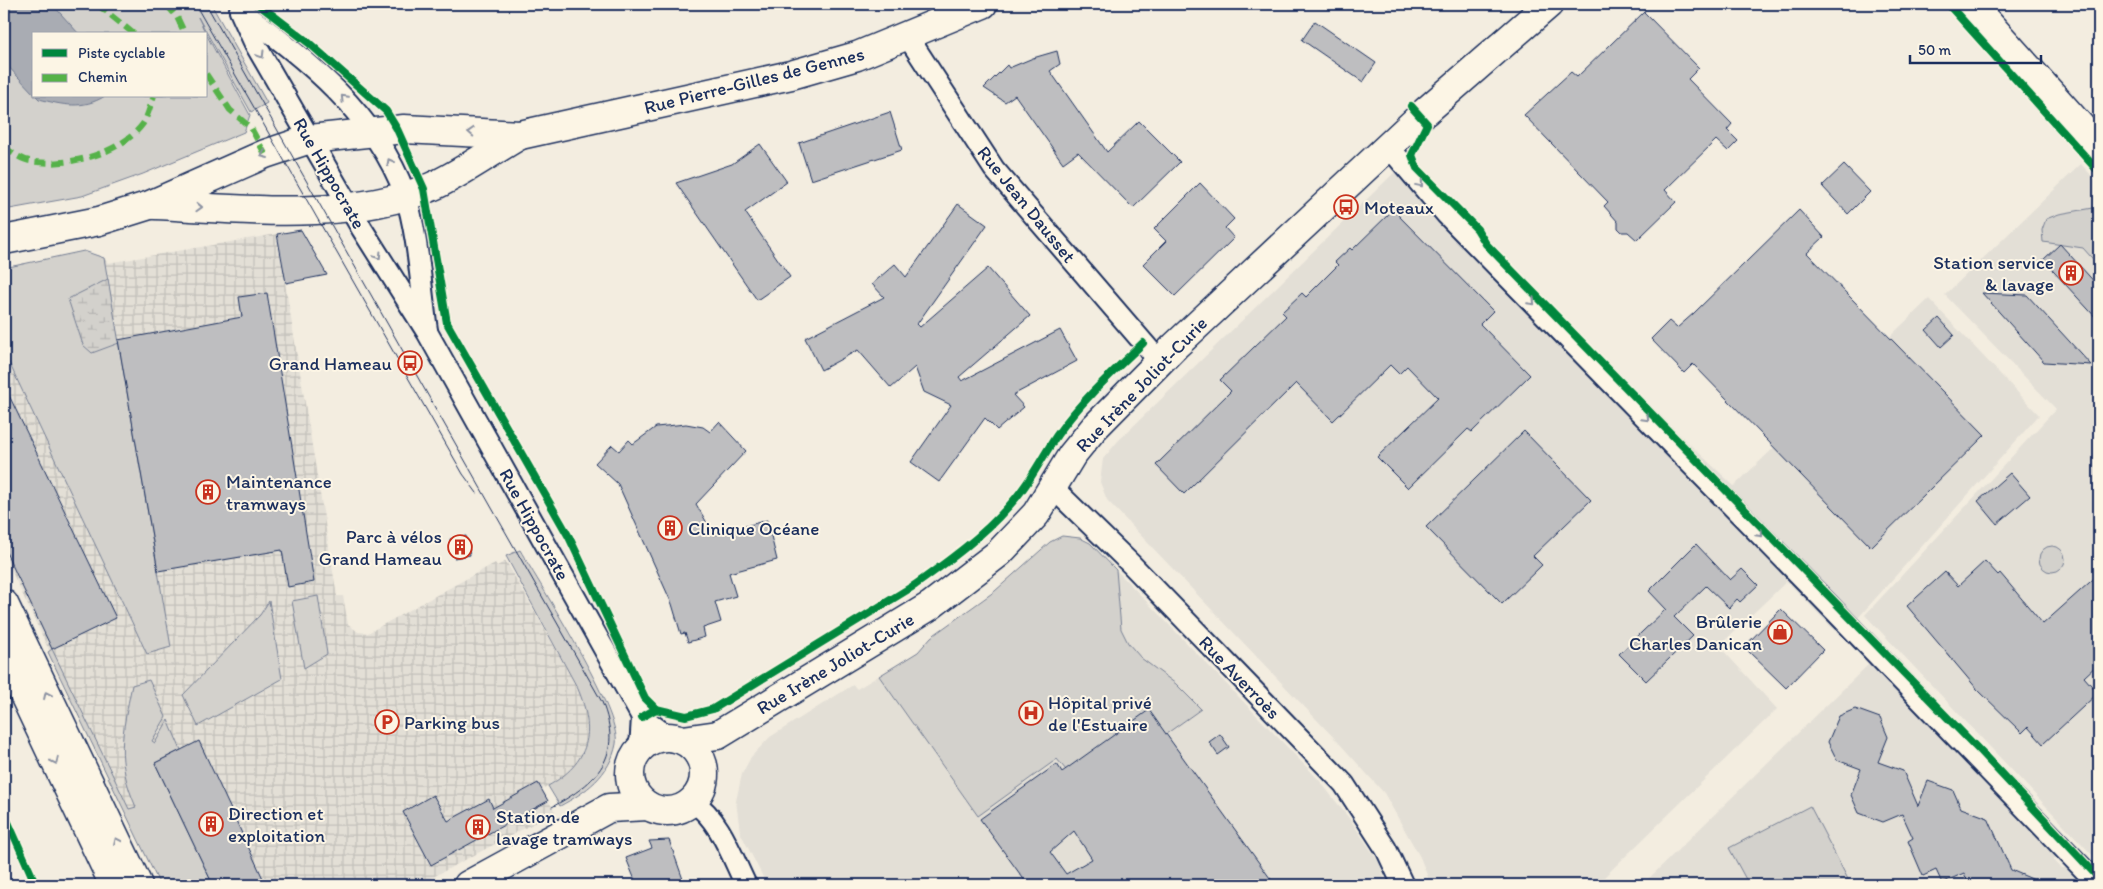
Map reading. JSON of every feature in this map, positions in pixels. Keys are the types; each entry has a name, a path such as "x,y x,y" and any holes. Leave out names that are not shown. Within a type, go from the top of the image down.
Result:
{"main road":[{"name":"Rue Pierre-Gilles de Gennes","path":"4,240 99,220 150,205 264,154 310,139 372,130 404,129 520,135 791,75 857,56 908,37 982,4"},
{"name":"Rue Irène Joliot-Curie","path":"675,738 718,735 930,606 999,553 1036,514 1072,455 1094,428 1160,362 1389,147 1497,48 1549,4"},
{"path":"1971,4 2099,147"},
{"name":"Rue Pierre-Gilles de Gennes","path":"150,205 324,210 405,196 432,186 520,135"},
{"path":"4,604 138,885"},
{"path":"4,654 114,885"},
{"name":"Rue Irène Joliot-Curie","path":"703,762 718,735"},
{"path":"468,885 609,808 623,790 635,760 648,742 675,738 695,749 703,762 705,776 701,790 693,802 676,811 666,812 648,806 609,808"},
{"path":"635,760 634,792 648,806"}],"street":[{"name":"Rue Hippocrate","path":"237,7 279,38 313,67 372,130 394,169 405,196 411,221 427,332"},
{"name":"Rue Hippocrate","path":"237,7 255,44 349,206 410,308 427,332 642,717 675,738"},
{"name":"Rue Jean Dausset","path":"908,37 994,169 1160,362"},
{"path":"1389,147 1446,214 2099,884"},
{"name":"Rue Averroès","path":"1052,487 1131,564 1344,784 1386,849 1403,885"},
{"path":"635,760 642,717"},
{"path":"693,802 705,810 716,825 746,885"}],"shaded area":[{"path":"4,4 52,4 77,32 32,32 32,92 4,62"},
{"path":"38,98 101,98 81,105"},
{"path":"2081,164 2099,184 2099,862 1865,615 2056,409 1945,295"},
{"path":"1398,169 1734,486 1929,299 2039,415 1841,637 1787,581 1719,646 1777,709 1596,885 1431,885 1420,857 1384,793 1339,743 1107,500 1100,482 1103,459 1118,441"},
{"path":"277,234 337,596 343,596 348,624 358,632 368,633 495,563 497,566 506,561 578,689 586,708 588,735 585,749 576,765 563,777 542,789 555,812 418,885 160,885 4,555 4,268 84,251 104,258 108,263"},
{"name":"Hôpital privé de l'Estuaire","path":"1062,536 1080,538 1090,543 1319,780 1352,822 1380,864 1386,885 767,885 740,832 736,801 742,774 751,757 770,737 853,685 857,689 918,652 931,637 995,591 1050,542"},
{"path":"1870,663 2056,851 2054,861 2061,868 2072,868 2089,885 1642,885"}],"green space":[{"path":"4,4 211,4 267,103 251,112 198,17 205,32 32,32 32,98 208,98 208,38 250,115 244,132 143,174 82,196 4,210"},
{"path":"2099,207 2099,266 2083,248 2043,242 2042,230 2046,219 2059,214"},
{"path":"84,251 104,258 171,647 147,654 4,352 4,268"},
{"path":"108,279 119,343 92,353 83,345 68,299"},
{"path":"1062,536 1080,538 1090,543 1116,570 1121,629 1128,643 1141,658 1176,684 1201,709 1166,734 1066,770 1057,759 978,816 879,676 918,652 931,637 995,591 1050,542"},
{"path":"2052,546 2061,550 2065,559 2061,568 2052,572 2043,568 2039,559 2043,550"},
{"path":"520,550 594,678 614,728 616,744 613,755 602,774 579,795 560,806 548,786 573,767 581,756 586,745 587,719 578,689 506,556"},
{"path":"318,596 327,654 304,668 292,601"},
{"path":"269,601 282,679 198,726 183,695 260,615"},
{"path":"52,649 129,809 136,807 129,790 123,760 122,746 125,718 132,685 149,680 166,717 152,741 155,743 168,720 181,750 155,763 213,885 160,885 48,652"},
{"path":"1810,806 1851,885 1749,885 1729,848"}],"building":[{"path":"1644,12 1699,68 1688,79 1732,124 1727,130 1738,141 1728,151 1716,140 1665,190 1676,202 1637,240 1628,232 1622,232 1618,228 1618,222 1604,206 1608,202 1524,115 1571,72 1577,77"},
{"path":"1315,21 1376,63 1363,82 1302,40"},
{"path":"1057,51 1060,64 1050,71 1107,152 1139,121 1180,162 1133,208 1078,152 1063,163 1015,95 1005,102 984,88 1007,65 1009,68"},
{"path":"890,112 902,150 811,180 799,143"},
{"path":"760,144 787,182 745,212 790,277 757,300 676,183 732,164"},
{"path":"1844,165 1870,192 1848,214 1822,186"},
{"path":"1200,183 1234,219 1225,228 1234,238 1175,296 1143,264 1166,241 1154,229"},
{"path":"958,204 987,225 917,324 920,327 988,268 1030,316 959,377 962,381 1060,330 1077,361 1013,395 1024,407 997,430 985,418 939,482 911,462 951,405 924,392 915,367 891,388 858,350 821,370 805,338 884,297 872,284 895,264 906,277"},
{"path":"1393,210 1493,311 1480,324 1530,375 1472,432 1468,429 1408,488 1377,457 1438,398 1407,366 1399,374 1390,365 1333,421 1296,383 1184,494 1156,465 1231,391 1220,380 1286,316 1282,312 1302,293 1306,297 1338,265 1335,262 1350,248 1352,250"},
{"path":"1799,210 1824,237 1807,253 1985,435 1871,547 1693,364 1684,373 1651,339 1669,321 1677,328"},
{"path":"301,230 327,275 286,283 277,234"},
{"name":"Station service & lavage","path":"2060,244 2099,287 2099,321 2043,260"},
{"name":"Maintenance tramways","path":"267,293 314,582 288,587 282,550 158,571 118,340 242,317 239,297"},
{"path":"1982,293 2027,295 2091,365 2044,362"},
{"path":"1939,318 1954,335 1941,347 1926,330"},
{"path":"4,385 116,618 52,649 4,548"},
{"name":"Clinique Océane","path":"719,422 746,451 696,504 714,535 767,520 777,560 729,573 736,596 715,602 721,622 703,628 705,637 688,642 685,633 681,634 672,604 618,484 595,463 612,445 619,451 629,440 633,444 656,427 686,424 703,427 710,432"},
{"path":"1524,431 1591,500 1533,556 1542,565 1502,604 1426,527"},
{"path":"2010,473 2030,496 1997,524 1978,501"},
{"name":"Parc à vélos Grand Hameau","path":"466,536 470,555 454,558 450,539"},
{"path":"1696,544 1730,580 1742,569 1758,585 1740,602 1737,599 1729,608 1706,586 1674,617 1693,636 1646,681 1619,654 1666,609 1649,591"},
{"path":"1985,561 1998,575 2000,573 2043,624 2099,574 2099,663 2084,677 2098,693 2043,744 2028,727 2022,733 1977,689 1907,606 1945,572 1958,586"},
{"path":"1781,609 1823,650 1786,688 1744,647"},
{"path":"1855,709 1880,718 1888,737 1878,762 1903,771 1918,806 1928,781 1953,790 1961,808 1988,818 2011,870 2046,885 1969,885 1964,873 1942,883 1936,870 1923,876 1908,841 1913,838 1902,814 1883,822 1859,813 1851,795 1861,769 1837,760 1828,742 1839,716"},
{"path":"1149,710 1275,885 1028,885 980,819 1057,764 1062,772","holes":["1074,831 1092,859 1066,874 1050,852"]},
{"path":"1220,734 1229,747 1218,755 1209,742"},
{"name":"Direction et exploitation","path":"199,741 266,885 213,885 155,763"},
{"path":"538,783 548,801 431,865 403,812 433,795 448,821 489,799 493,808"},
{"path":"669,840 685,885 637,885 626,858 652,848 649,841"}],"tram line":[{"path":"195,4 463,474 477,493"},
{"path":"206,4 602,702 608,721 610,738 608,752 602,765 594,777 582,788 552,807"}],"marked path":[{"path":"97,4 132,32"},
{"path":"166,4 177,17 184,32"},
{"path":"208,77 230,110 251,128 265,154"},
{"path":"4,146 23,159 44,163 75,160 91,156 120,144 132,135 144,122 153,98"}],"cycle path":[{"path":"258,4 309,43 386,111 397,129 424,189 447,323 569,537 645,698 656,709 642,717"},
{"path":"1948,4 2099,172"},
{"path":"1411,106 1427,124 1412,155 1417,168 1477,229 1486,244 1979,750 2099,878"},
{"path":"656,709 686,716 713,709 915,585 952,558 987,529 1008,507 1028,481 1066,422 1098,387 1143,343"},
{"path":"4,813 36,885"}],"place":[{"name":"Moteaux","path":"1346,207"},
{"name":"Station service & lavage","path":"2071,273"},
{"name":"Grand Hameau","path":"410,363"},
{"name":"Maintenance tramways","path":"208,492"},
{"name":"Clinique Océane","path":"670,528"},
{"name":"Parc à vélos Grand Hameau","path":"460,547"},
{"name":"Brûlerie Charles Danican","path":"1780,632"},
{"name":"Hôpital privé de l'Estuaire","path":"1031,713"},
{"name":"Parking bus","path":"387,722"},
{"name":"Direction et exploitation","path":"211,824"},
{"name":"Station de lavage tramways","path":"478,827"}]}
